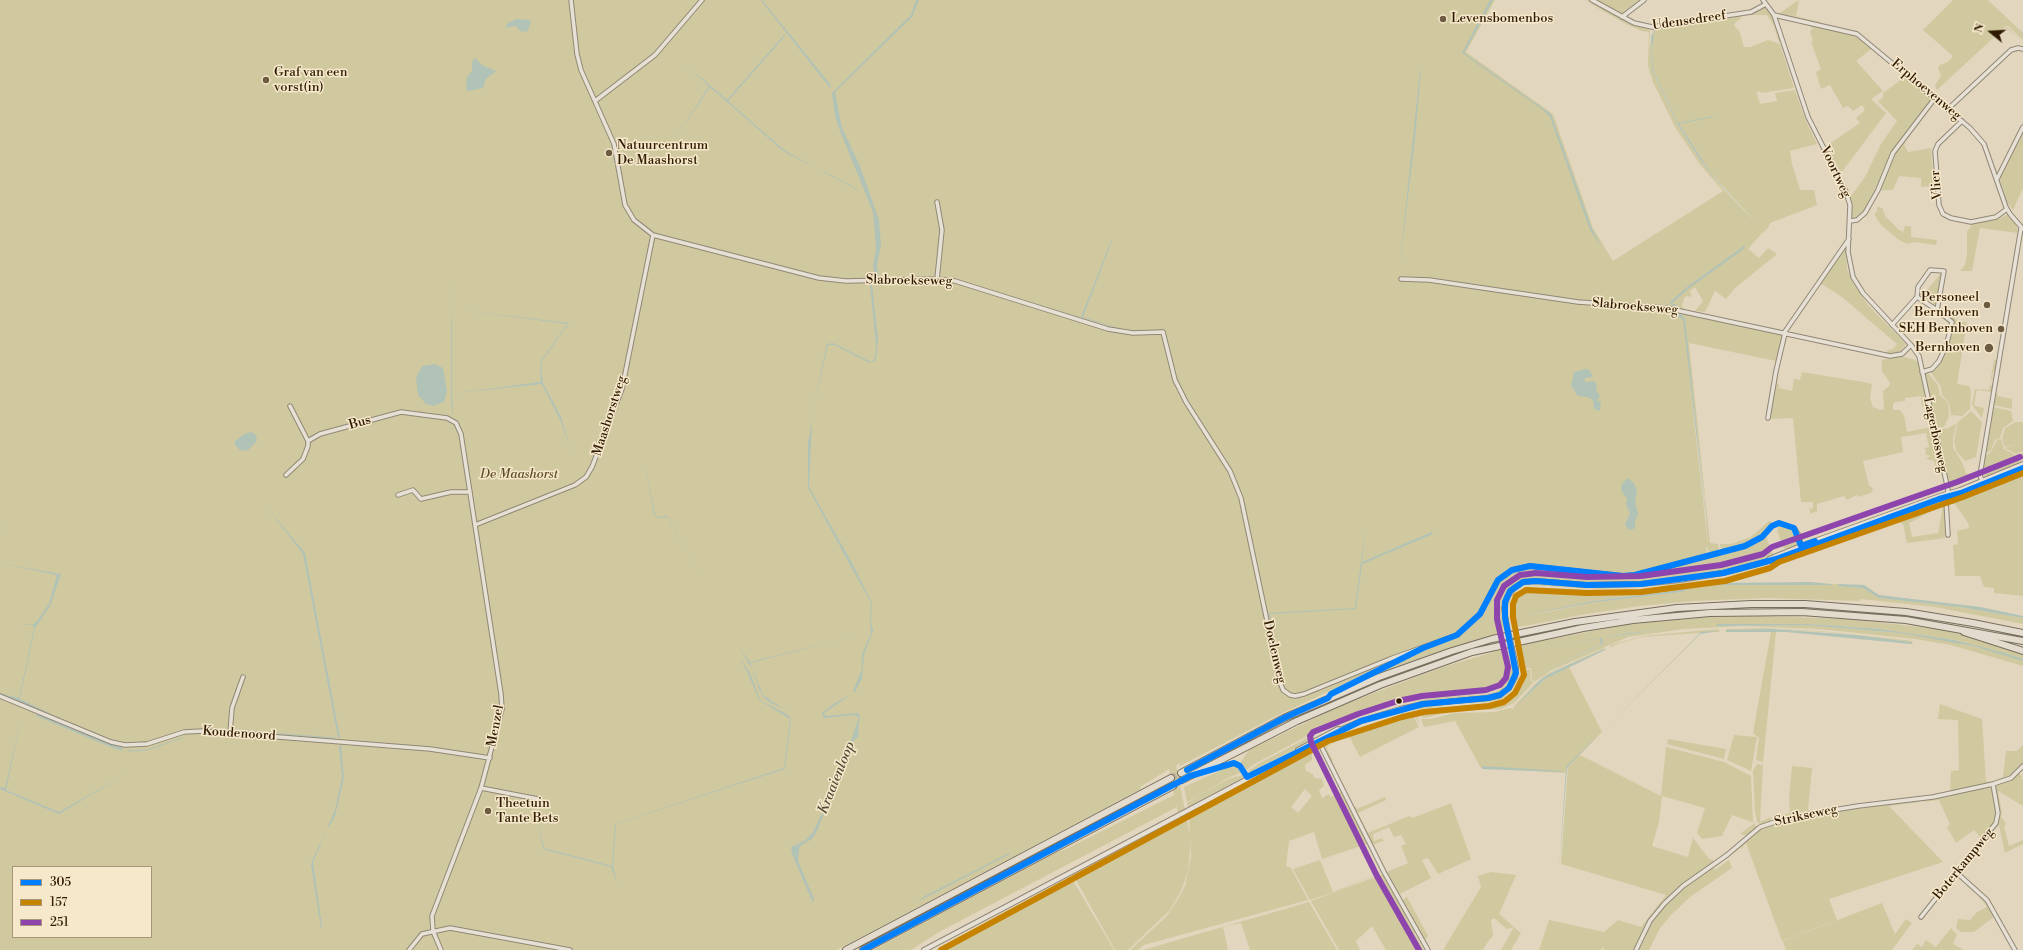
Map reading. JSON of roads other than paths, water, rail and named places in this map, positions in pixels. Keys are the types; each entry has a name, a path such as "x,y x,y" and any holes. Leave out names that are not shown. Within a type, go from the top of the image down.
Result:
{"highway":[{"path":"1181,773 1284,718 1379,677 1452,651 1492,639 1575,622 1677,608 1751,604 1805,604 1906,612 2023,633"},
{"path":"1182,780 1297,721 1380,685 1472,652 1583,628 1664,617 1768,611 1850,614 1950,626 2023,641"},
{"path":"1950,626 1975,636 2023,651"},
{"path":"846,950 1171,778"},
{"path":"862,950 1173,786"}],"street":[{"path":"571,0 577,54 582,70 616,152 625,205 634,220 653,235"},
{"path":"595,102 655,55 702,0"},
{"name":"Udensedreef","path":"1592,0 1634,23 1652,27 1751,12 1766,4"},
{"path":"1622,17 1644,0"},
{"name":"Voortweg","path":"1763,0 1774,15 1808,117 1846,192 1850,205 1848,252 1853,277 1863,293 1919,356 1922,372"},
{"name":"Erphoevenweg","path":"1774,15 1857,34 1976,133 1984,144 2007,209 2022,229"},
{"path":"1948,109 2012,50 2016,48 2023,49"},
{"path":"1850,221 1857,220 1865,212 1878,190 1893,153 1935,98"},
{"name":"Vlier","path":"1962,121 1938,144 1935,151 1939,205 1943,214 1951,218 1972,222 1996,217 2007,209"},
{"path":"1997,179 2023,127"},
{"path":"937,202 942,230 937,279"},
{"path":"1982,483 1980,475 1984,449 2022,229"},
{"name":"Slabroekseweg","path":"653,235 819,278 846,281 937,279 965,283 1108,329 1133,333 1163,332"},
{"name":"Maashorstweg","path":"475,525 575,485 586,477 592,467 622,389 653,235"},
{"path":"1768,418 1784,333 1849,238"},
{"path":"1892,325 1918,297 1918,287 1930,270 1944,271 1936,310"},
{"name":"Slabroekseweg","path":"1400,280 1429,280 1578,302 1666,308 1890,356 1902,354 1911,346"},
{"path":"1918,297 1950,320 1952,324 1946,346 1939,361 1932,369 1922,372"},
{"name":"Doelenweg","path":"1163,332 1175,380 1186,402 1230,471 1240,494 1280,682 1283,690 1290,695 1295,696 1304,694 1377,664 1458,635 1480,614 1498,580 1512,570 1530,566 1623,576 1635,575 1745,546 1762,537 1772,526 1779,523 1794,528 1802,547"},
{"name":"Lagerbosweg","path":"1922,372 1948,496 1948,536"},
{"path":"286,475 303,459 307,451 308,441 290,406"},
{"name":"Bus","path":"308,441 320,434 395,413 447,418 456,423"},
{"name":"Menzel","path":"441,950 432,923 434,910 451,871 481,788 501,714 502,703 461,434 456,423"},
{"path":"924,950 1318,740 1342,729 1400,709 1431,703 1488,698 1500,695 1509,688 1515,677 1516,667 1505,618 1505,602 1510,591 1523,582 1536,581 1587,585 1664,582 1723,573 1767,561 1782,554 1948,496 2023,466"},
{"path":"398,495 413,490 421,499 451,492 470,492"},
{"path":"230,733 232,708 242,677"},
{"name":"Koudenoord","path":"0,696 111,742 125,745 148,744 188,731 430,749 490,758"},
{"path":"1318,740 1384,872 1428,950"},
{"name":"Strikseweg","path":"1636,950 1650,920 1682,886 1727,855 1760,827 1774,822 1815,813 1933,797 1993,784 2011,778 2023,766"},
{"name":"Boterkampweg","path":"1921,917 1958,873 1996,823 1998,813 1993,784"},
{"path":"481,788 538,799"},
{"path":"1958,873 1987,900 2016,950"},
{"path":"409,950 422,934 456,928 570,950"}],"water":[{"path":"762,0 830,84 831,89 762,2"},
{"path":"916,0 919,0 912,17 835,92 842,128 860,166 879,220 881,245 877,265 879,279 877,279 873,268 876,248 873,212 840,131 835,116 832,93 911,15"},
{"path":"1490,0 1493,0 1464,53 1551,114 1592,229 1602,247 1590,230 1550,117 1543,110 1462,53"},
{"path":"516,19 529,20 531,22 527,32 521,31 515,26 505,28 508,23"},
{"path":"1686,25 1656,30 1654,32 1652,48 1653,70 1678,123 1713,116 1679,124 1711,173 1759,228 1711,174 1697,155 1678,125 1652,70 1651,37 1655,29"},
{"path":"784,35 785,36 728,101 784,150 821,171 783,151 710,87 675,139 709,86 682,61 727,100"},
{"path":"475,58 482,65 496,71 486,79 483,88 469,91 466,89 467,77 472,71 472,62"},
{"path":"1421,70 1415,139 1399,271 1420,71"},
{"path":"1111,241 1083,317 1122,329 1106,325 1017,297 1081,317"},
{"path":"1744,246 1745,248 1688,289 1672,303 1682,308 1671,305 1670,302 1687,287"},
{"path":"456,261 452,315 453,417 451,403 451,326"},
{"path":"880,281 879,283 872,285 878,339 876,360 870,363 834,345 828,345 811,417 827,344 833,343 871,362 875,358 876,345 870,285"},
{"path":"461,310 569,323 542,361 541,369 543,383 561,417 569,444 573,482 569,445 561,422 542,384 455,393 541,382 540,369 541,361 567,324"},
{"path":"1667,311 1682,315 1685,319 1709,545 1683,319 1666,313"},
{"path":"435,364 443,368 447,391 444,402 433,406 426,404 418,395 416,378 422,366"},
{"path":"1586,369 1590,370 1593,377 1585,378 1585,382 1594,381 1597,384 1596,390 1600,396 1597,400 1601,403 1600,411 1594,409 1593,400 1587,397 1578,396 1571,386 1574,372"},
{"path":"812,421 809,487 852,563 872,603 871,621 873,631 864,655 862,678 855,692 853,691 862,669 862,655 871,633 870,621 871,603 808,488 808,443"},
{"path":"251,432 256,435 257,441 248,450 241,451 235,445 235,441 244,434"},
{"path":"644,459 655,515 658,517 667,516 703,580 667,517 657,518 654,515"},
{"path":"1627,478 1634,483 1637,491 1635,501 1638,514 1635,521 1635,528 1631,530 1625,525 1630,513 1626,505 1627,499 1621,488 1622,484"},
{"path":"265,505 305,553 340,738 338,738 303,554"},
{"path":"1366,524 1362,562 1432,532 1433,534 1362,564 1356,609 1270,614 1277,656 1269,613 1355,608"},
{"path":"0,563 61,574 50,606 35,628 20,697 20,699 54,715 0,693 19,698 34,628 33,625 20,625 34,624 40,617 49,604 57,575"},
{"path":"1772,566 1753,574 1718,583 1811,582 1831,585 1716,585 1717,581"},
{"path":"1708,584 1708,586 1692,587 1682,592 1596,602 1522,616 1593,601 1681,590 1692,585"},
{"path":"1839,584 1864,585 1879,595 1980,607 2023,616 2023,618 1960,607 1879,598 1863,588 1838,586"},
{"path":"1717,624 1808,624 1880,629 1954,640 2001,652 2023,659 2023,661 1973,646 1901,633 1806,625 1717,626"},
{"path":"1716,625 1652,631 1602,638 1603,644 1533,676 1601,644 1599,638 1629,633"},
{"path":"1771,629 1855,635 1911,642 1911,644 1786,632 1726,632 1726,630"},
{"path":"1719,631 1700,634 1602,732 1701,632"},
{"path":"863,634 750,663 763,695 779,706 796,713 777,706 765,699 760,691 752,669 739,647 750,662"},
{"path":"1604,649 1605,650 1545,679 1516,706 1540,680 1551,673"},
{"path":"740,658 750,673 760,700 788,715 791,719 785,769 616,824 613,866 617,883 611,867 543,849 538,823 544,848 612,866 615,824 784,768 790,719 759,700"},
{"name":"Kraaienloop","path":"852,694 824,713 826,716 858,713 860,716 858,730 859,736 850,744 838,786 830,797 818,829 812,839 800,846 798,861 814,899 813,903 792,854 791,847 806,840 813,832 824,809 830,790 844,761 859,717 855,715 824,718 822,713 835,703"},
{"path":"22,714 6,790 59,812 129,772 59,814 0,789 0,787 5,788"},
{"path":"37,714 122,748 123,751 36,716"},
{"path":"1600,733 1567,768 1559,872 1566,767"},
{"path":"341,744 344,778 335,816 329,827 328,826 335,810 342,777 339,747"},
{"path":"1482,766 1561,771 1562,772 1482,769"},
{"path":"327,830 313,862 322,926 321,928 311,865"},
{"path":"1009,853 1010,854 915,903 925,896"}],"waterway":[{"path":"824,172 857,189"},
{"path":"235,730 335,738"},
{"path":"128,751 147,750 182,738"}],"tunnel":[{"path":"1171,778 1181,773"},
{"path":"1173,786 1182,780"}],"place":[{"name":"Levensbomenbos","path":"1443,19"},
{"name":"Graf van een vorst(in)","path":"266,80"},
{"name":"Natuurcentrum De Maashorst","path":"609,153"},
{"name":"Personeel Bernhoven","path":"1987,305"},
{"name":"SEH Bernhoven","path":"2001,329"},
{"name":"Bernhoven","path":"1989,348"},
{"name":"Theetuin Tante Bets","path":"488,811"}],"park label":[{"name":"De Maashorst","path":"519,475"}]}
